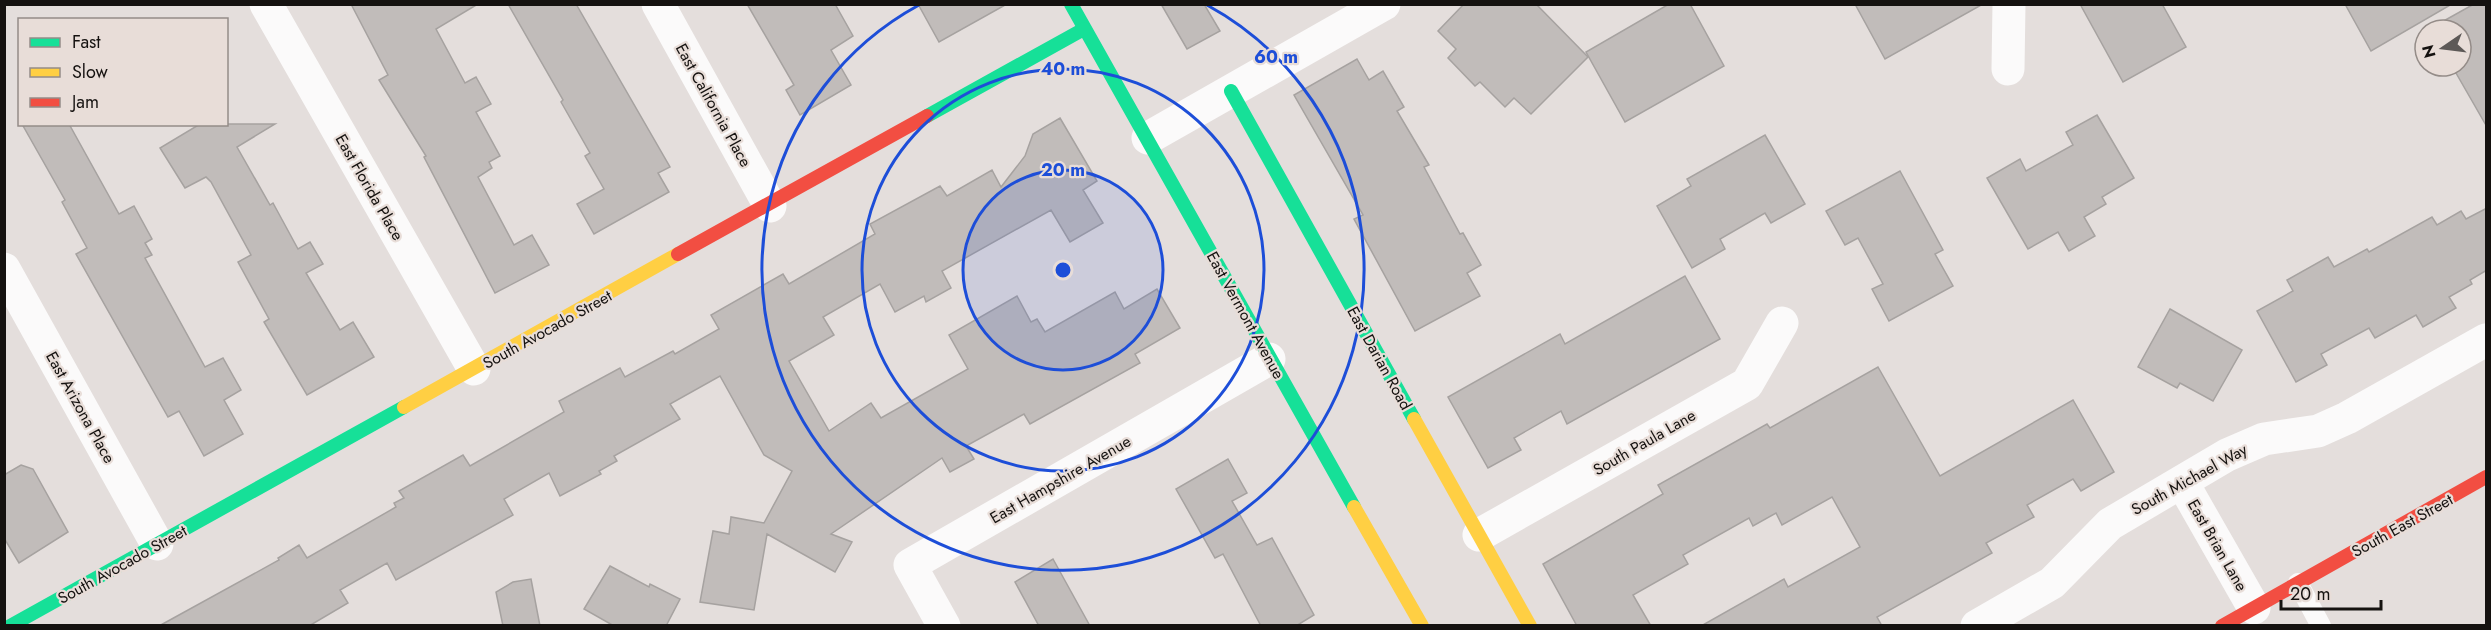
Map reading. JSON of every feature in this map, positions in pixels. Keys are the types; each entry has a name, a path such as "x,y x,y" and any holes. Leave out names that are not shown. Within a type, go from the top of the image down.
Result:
{"street":[{"name":"East Florida Place","path":"266,4 474,369"},
{"name":"East California Place","path":"658,4 770,206"},
{"name":"East Vermont Avenue","path":"1071,4 1084,30 1149,138 1269,359 1422,626"},
{"path":"1149,138 1384,4"},
{"path":"2008,69 2009,4"},
{"name":"South Avocado Street","path":"10,626 1084,30"},
{"name":"East Darian Road","path":"1231,91 1530,626"},
{"name":"East Arizona Place","path":"4,269 157,544"},
{"name":"South Paula Lane","path":"1479,535 1747,384 1782,322"},
{"name":"South Michael Way","path":"1977,626 2052,583 2110,524 2227,455 2264,439 2318,431 2347,418 2487,340"},
{"name":"East Hampshire Avenue","path":"944,626 910,566 1269,359"},
{"name":"South East Street","path":"2223,626 2487,477"},
{"name":"East Brian Lane","path":"2182,482 2254,608"}],"lane":[{"path":"2298,583 2321,626"}],"building":[{"path":"351,4 478,4 436,29 465,83 476,77 491,104 476,112 500,156 489,162 492,168 478,177 514,245 532,235 549,265 495,293 424,157 426,156 379,80 388,75"},
{"path":"508,4 576,4 670,167 658,173 669,192 594,234 577,204 604,189 585,156 590,153 561,102 563,100"},
{"path":"747,4 835,4 853,36 831,50 851,85 800,115 786,90 794,85"},
{"path":"918,4 1007,4 939,42"},
{"path":"1161,4 1204,4 1220,31 1187,49"},
{"path":"1464,4 1536,4 1588,57 1531,114 1514,98 1505,107 1480,82 1475,86 1448,58 1456,49 1438,31"},
{"path":"1669,4 1690,4 1724,66 1625,122 1586,52"},
{"path":"1855,4 1983,4 1885,59"},
{"path":"2080,4 2162,4 2186,47 2123,82"},
{"path":"2345,4 2452,4 2428,18 2413,18 2413,27 2371,51"},
{"path":"2474,4 2487,4 2487,127 2459,78 2473,78 2473,18 2449,18"},
{"path":"1357,59 1369,80 1383,71 1404,107 1397,111 1429,165 1424,167 1460,234 1463,233 1481,265 1467,273 1480,296 1415,331 1354,219 1363,215 1294,95"},
{"path":"2097,115 2134,178 2102,197 2106,204 2084,217 2095,236 2069,251 2058,232 2028,249 1987,178 2020,159 2026,171 2073,145 2066,132"},
{"path":"1060,118 1097,181 1083,190 1103,223 1070,242 1051,210 942,271 951,288 926,302 924,296 895,312 880,284 823,317 834,335 789,361 829,431 871,403 881,418 968,369 949,335 1017,296 1031,322 1037,319 1045,332 1115,292 1124,309 1157,289 1180,328 1135,354 1140,363 1030,424 1024,414 966,446 974,459 950,472 942,458 831,534 852,542 835,572 767,534 754,610 700,602 713,531 729,534 731,517 764,523 792,471 764,455 720,376 670,404 680,419 614,456 617,461 599,471 601,474 560,496 549,473 504,499 513,515 396,580 387,563 340,590 348,603 309,626 159,626 279,560 278,558 299,545 307,558 396,507 394,503 404,498 399,491 463,455 470,466 564,412 559,401 620,368 625,377 673,351 675,354 719,329 711,315 783,274 789,284 875,234 870,224 940,186 947,196 992,170 1001,187 1025,156 1033,134"},
{"path":"275,124 237,147 270,205 273,203 298,249 310,242 323,264 306,273 340,330 353,322 374,357 307,395 264,322 269,319 238,262 251,255 211,182 206,177 185,188 160,148 197,126"},
{"path":"23,126 70,126 119,214 134,206 152,239 145,243 152,255 145,258 205,367 223,358 241,390 224,400 243,434 204,456 179,411 168,417 76,254 87,248 62,202 65,200"},
{"path":"1765,135 1805,204 1771,223 1765,213 1720,239 1725,249 1692,268 1657,206 1691,186 1687,179"},
{"path":"1900,171 1943,250 1935,254 1953,286 1889,321 1872,289 1883,284 1858,238 1845,245 1826,211"},
{"path":"2487,208 2487,270 2470,280 2472,284 2449,297 2456,308 2423,327 2416,315 2375,338 2369,328 2321,354 2327,365 2296,382 2257,311 2293,291 2287,280 2328,257 2334,267 2367,249 2369,252 2432,217 2437,225 2461,211 2466,219"},
{"path":"1685,276 1720,339 1567,424 1561,411 1514,438 1521,450 1488,468 1448,397 1560,334 1565,344"},
{"path":"2170,309 2242,350 2213,401 2180,383 2177,388 2138,367"},
{"path":"1878,367 1940,476 2073,400 2114,472 2081,491 2073,479 2027,505 2034,517 1986,543 1992,553 1877,617 1882,626 1701,626 1784,579 1788,587 1860,547 1832,497 1782,525 1776,513 1753,526 1749,518 1683,555 1688,564 1633,595 1651,626 1577,626 1543,564 1663,494 1658,485 1767,424 1770,428"},
{"path":"1228,459 1247,493 1232,501 1257,545 1272,538 1314,615 1296,626 1261,626 1223,554 1215,558 1176,489"},
{"path":"21,465 33,469 68,532 19,563 4,538 4,475"},
{"path":"1053,559 1090,626 1039,626 1015,582"},
{"path":"610,566 649,587 650,584 680,599 666,626 614,626 584,609"},
{"path":"531,579 540,626 503,626 496,592 513,582"}],"traffic: fast":[{"path":"1071,4 1354,507"},
{"path":"927,116 1084,29"},
{"path":"1231,91 1414,419"},
{"path":"10,626 404,407"}],"traffic: slow":[{"path":"404,407 678,254"},
{"path":"1414,419 1530,626"},
{"path":"1354,507 1422,626"}],"traffic: jam":[{"path":"678,254 927,116"},
{"path":"2222,626 2486,477"}]}
